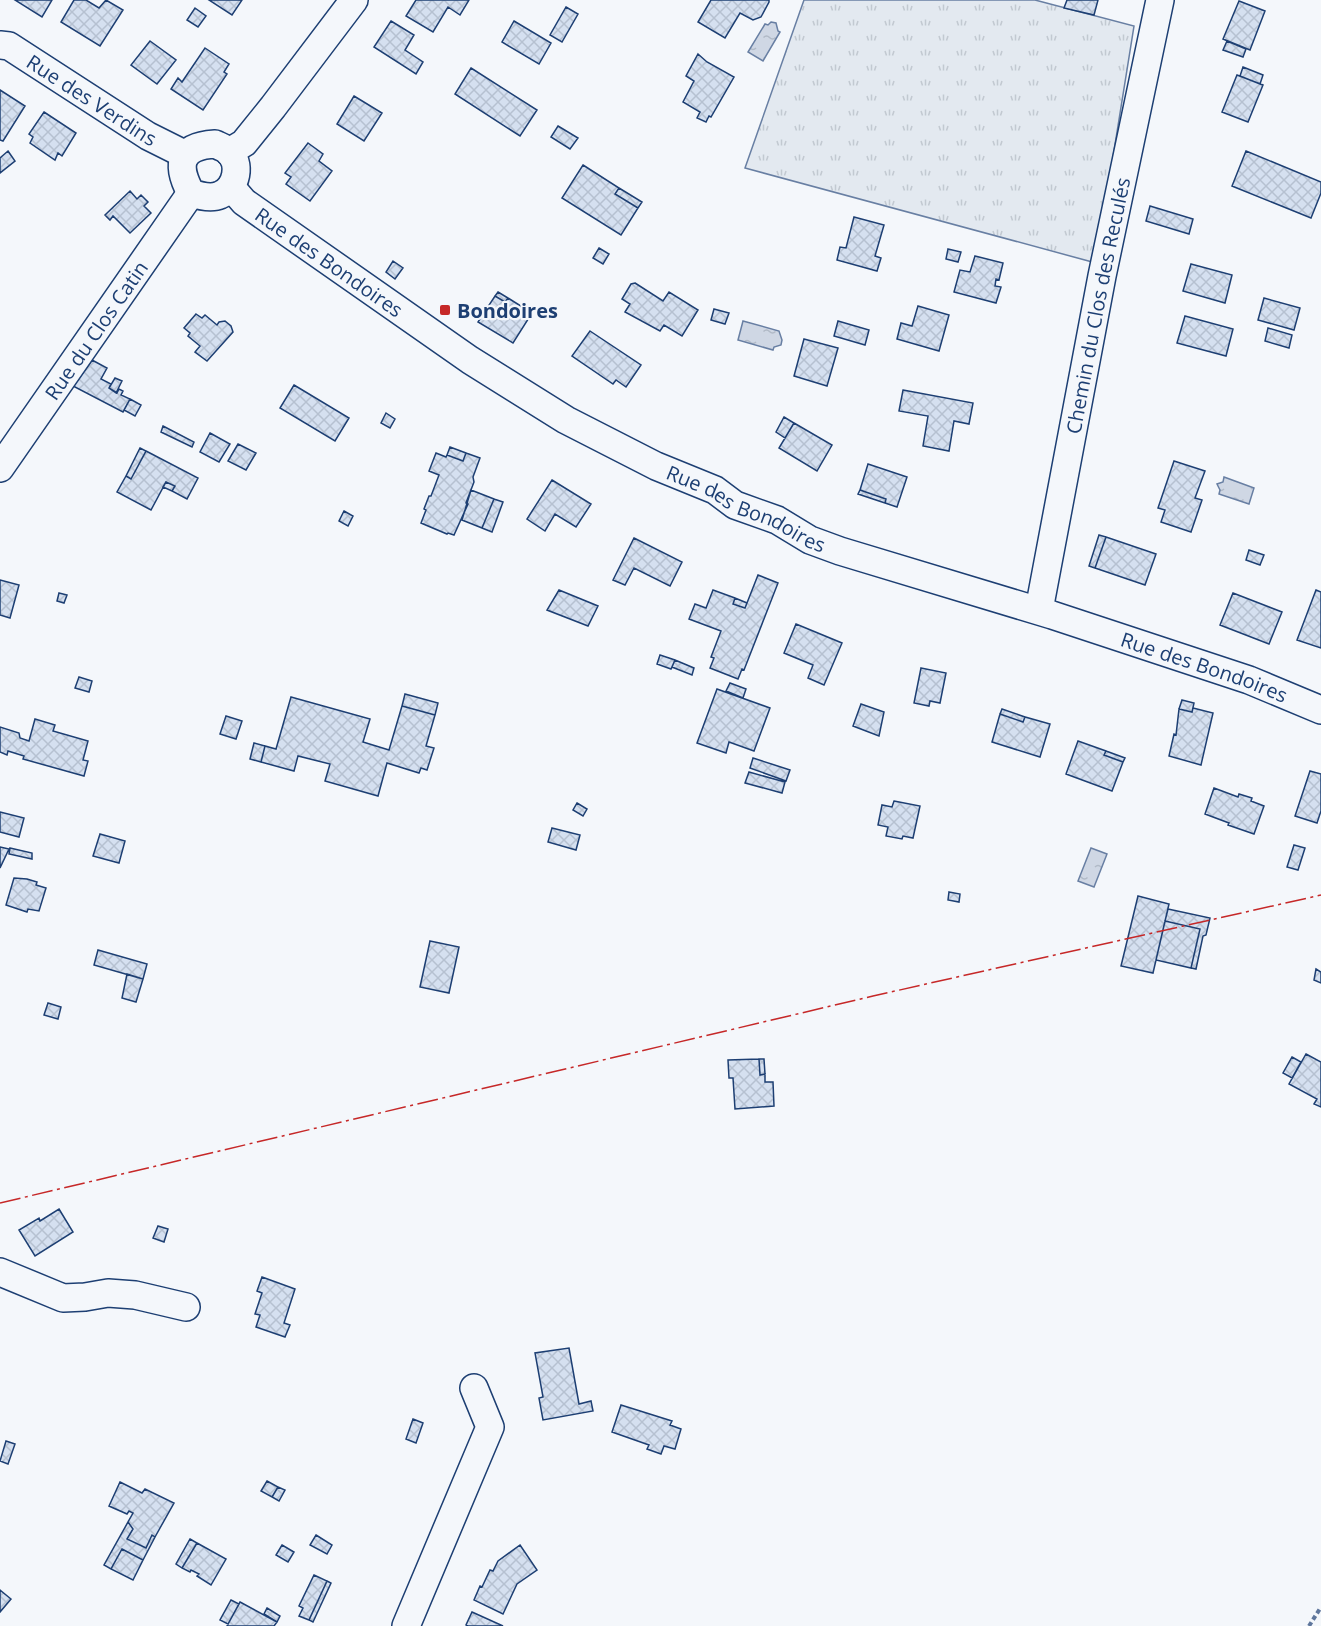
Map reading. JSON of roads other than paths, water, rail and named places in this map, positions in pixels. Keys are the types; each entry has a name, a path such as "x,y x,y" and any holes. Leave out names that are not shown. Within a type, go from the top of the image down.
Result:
{"street":[{"path":"229,152 244,143 354,0"},
{"name":"Chemin du Clos des Reculés","path":"1039,610 1102,276 1160,0"},
{"name":"Rue des Verdins","path":"0,45 9,46 148,136 186,154"},
{"path":"215,144 229,152 236,166 235,178 231,187 219,196 204,197 191,193 183,178 182,165 186,154 199,145 215,144"},
{"name":"Rue des Bondoires","path":"231,187 244,202 470,360 566,420 656,466 715,490 735,505 777,520 810,540 840,551 1039,610 1249,680 1321,710"},
{"name":"Rue du Clos Catin","path":"0,468 191,193"},
{"path":"0,1272 63,1298 135,1295 186,1307"},
{"path":"406,1626 490,1427 474,1388"}],"water":[{"path":"771,22 776,23 780,32 763,61 748,52 765,24 768,25"},
{"path":"743,321 779,331 781,345 774,347 773,350 738,340"},
{"path":"1224,477 1254,488 1249,504 1219,494 1217,484 1223,482"},
{"path":"1091,848 1107,854 1094,887 1078,881"}],"place":[{"name":"Bondoires","path":"445,310"}]}
